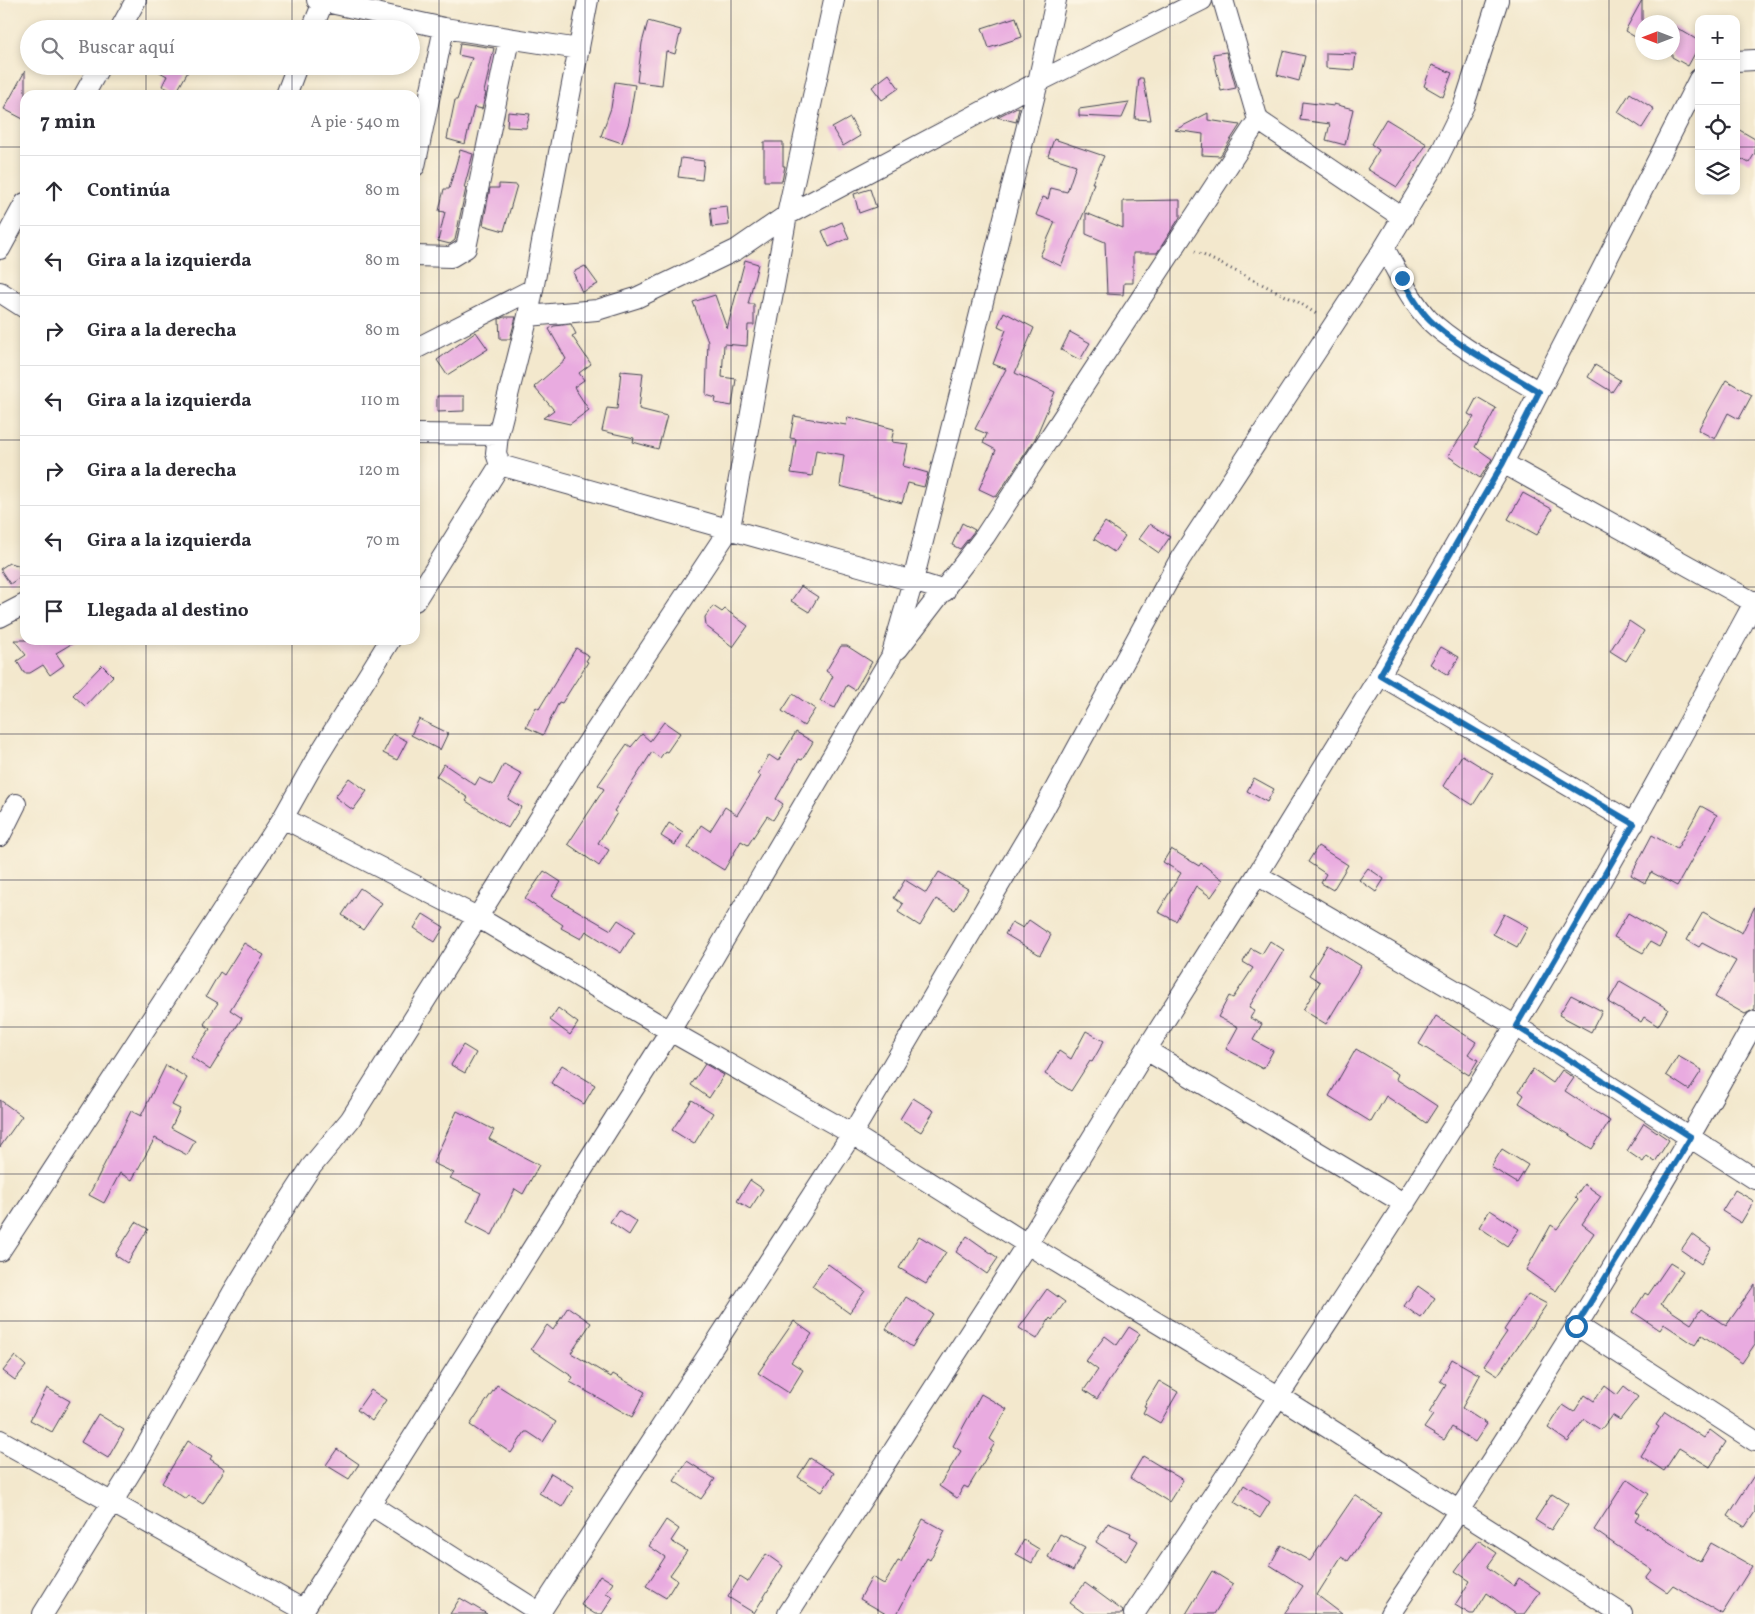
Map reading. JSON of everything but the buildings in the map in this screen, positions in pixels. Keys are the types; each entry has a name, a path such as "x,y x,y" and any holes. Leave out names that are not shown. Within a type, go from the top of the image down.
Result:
{"street":[{"path":"125,20 136,0"},
{"path":"500,465 496,453 498,435 528,316 588,0"},
{"path":"43,1614 111,1504 283,1210 311,1167 350,1120 582,752 730,528 786,215 834,0"},
{"path":"891,657 913,581 1038,82 1056,0"},
{"path":"528,316 597,310 636,298 736,250 786,215 1038,82 1202,0"},
{"path":"1223,0 1258,120 1403,218"},
{"path":"371,1505 540,1614 852,1134 1043,811 1180,559 1403,218 1436,162 1464,105 1498,0"},
{"path":"315,20 321,1 408,20"},
{"path":"420,23 509,39 579,49"},
{"path":"420,142 444,28"},
{"path":"420,256 452,257 466,248 509,39"},
{"path":"1740,61 1755,60"},
{"path":"87,90 95,75"},
{"path":"288,90 294,75"},
{"path":"788,1614 1027,1244 1380,675 1503,463 1695,87"},
{"path":"0,1440 302,1612 670,1031 891,657 945,591 985,536 1258,120"},
{"path":"0,250 20,213"},
{"path":"1384,248 1413,299 1429,320 1454,339 1539,392"},
{"path":"420,346 533,289"},
{"path":"0,292 20,305"},
{"path":"420,434 498,435"},
{"path":"1134,1614 1405,1204 1516,1026 1634,824 1755,602 1503,463"},
{"path":"500,465 730,528 945,591"},
{"path":"420,593 500,465"},
{"path":"0,617 20,607"},
{"path":"0,1251 283,818 387,645"},
{"path":"1380,675 1634,824"},
{"path":"0,836 16,804"},
{"path":"283,818 479,918 670,1031 852,1134 1027,1244 1278,1396 1622,1614"},
{"path":"1257,875 1516,1026 1755,1179"},
{"path":"1390,1614 1460,1510 1576,1326 1691,1137 1755,1021"},
{"path":"1146,1050 1405,1204"},
{"path":"1576,1326 1755,1441"}],"path":[{"path":"1178,242 1298,302 1333,324"}],"route":[{"path":"1402,278 1413,299 1429,320 1454,339 1539,392 1503,463 1380,675 1634,824 1516,1026 1691,1137 1576,1326"}]}
